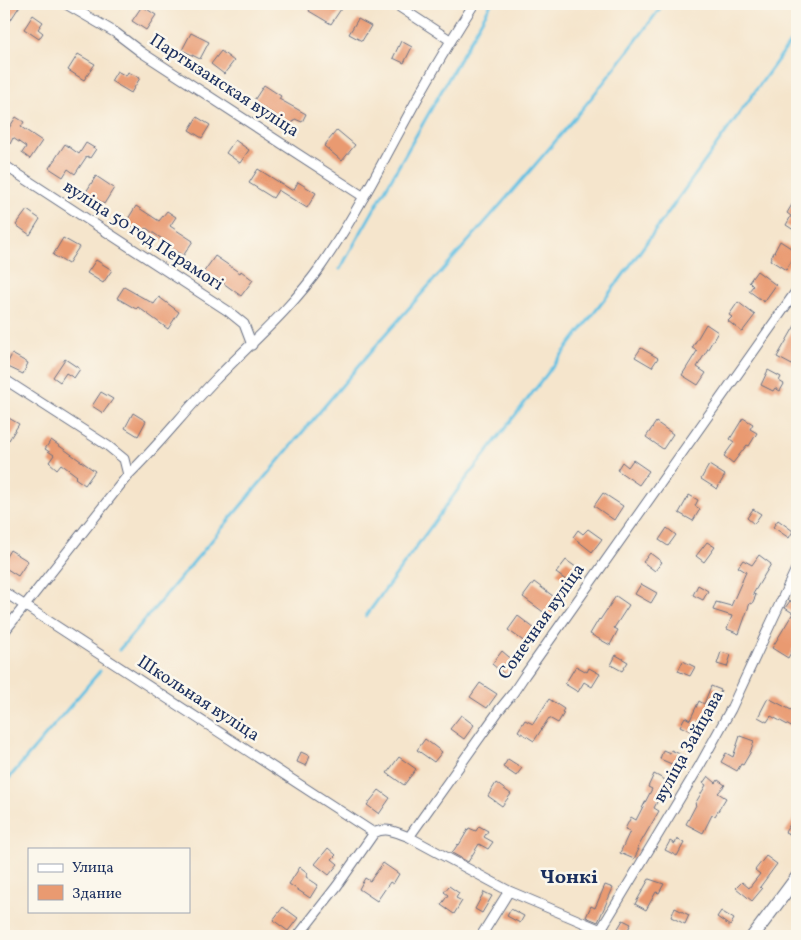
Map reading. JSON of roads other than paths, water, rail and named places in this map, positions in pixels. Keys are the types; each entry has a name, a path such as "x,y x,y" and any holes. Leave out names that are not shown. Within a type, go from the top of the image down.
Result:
{"street":[{"name":"Партызанская вуліца","path":"66,4 116,33 141,52 364,197"},
{"path":"395,4 450,40"},
{"path":"4,632 128,475 154,450 215,380 252,345 321,266 364,197 450,40 474,4"},
{"name":"вуліца 50 год Перамогі","path":"4,165 228,311 244,324 252,345"},
{"name":"Сонечная вуліца","path":"409,837 488,724 513,693 797,290"},
{"path":"4,379 108,446 124,459 128,475"},
{"name":"вуліца Зайцава","path":"599,933 700,765 731,709 797,567"},
{"name":"Школьная вуліца","path":"4,592 374,833"},
{"path":"298,936 337,886 374,833 387,829 409,837 509,891 599,933 615,936"},
{"path":"753,936 797,877"},
{"path":"480,936 509,891"}],"waterway":[{"path":"340,269 491,4"},
{"path":"119,650 374,348 559,137 630,49 663,4"},
{"path":"366,616 459,488 621,278 797,33"},
{"path":"4,784 100,671"}],"district":[{"name":"Чонкі","path":"569,878"}]}
